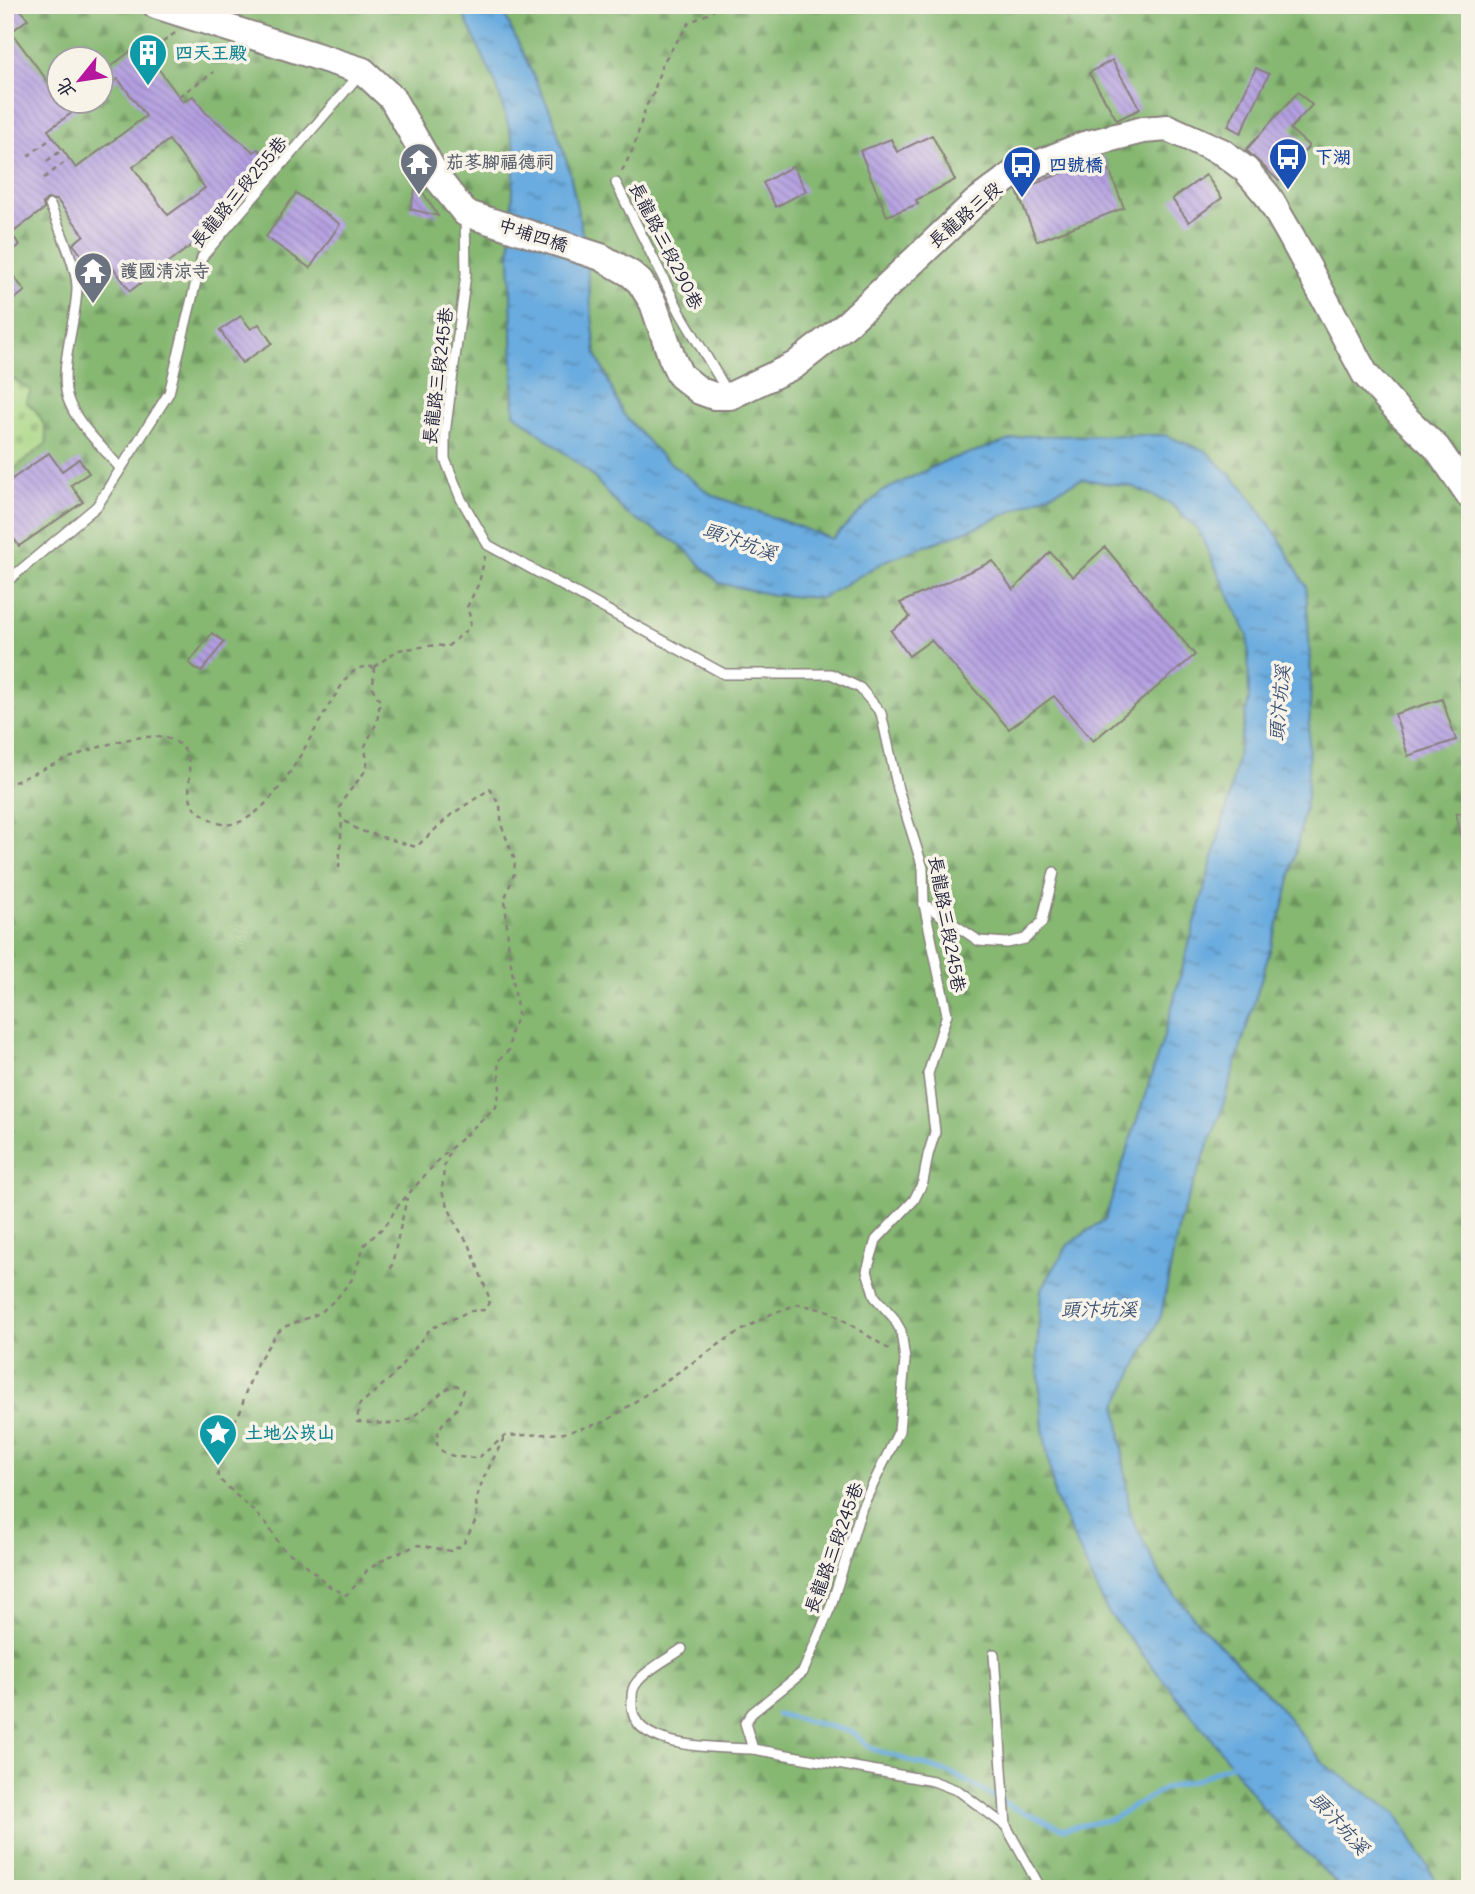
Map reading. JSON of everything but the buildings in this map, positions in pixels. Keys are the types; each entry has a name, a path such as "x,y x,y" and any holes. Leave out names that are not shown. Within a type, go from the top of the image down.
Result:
{"main road":[{"path":"156,5 363,71 392,98 438,179 464,213"},
{"name":"長龍路三段","path":"730,396 795,365 848,323 976,202 1013,174 1084,145 1143,130 1168,128 1222,152 1246,170 1268,196 1365,374 1400,413 1437,448 1470,496"},
{"name":"中埔四橋","path":"464,213 601,257 619,266 640,282 653,303 671,358 680,374 700,391 714,396 730,396"}],"lane":[{"name":"長龍路三段255巷","path":"5,583 97,506 169,393 202,257 363,71"},
{"name":"長龍路三段290巷","path":"616,183 681,314 730,396"},
{"path":"50,205 64,239 77,285 65,381 68,400 82,423 120,468"},
{"name":"長龍路三段245巷","path":"464,213 466,274 444,435 445,459 461,499 488,545 724,674 831,674 860,688 881,713 898,789 923,868 924,904 947,1014 928,1074 935,1132 923,1182 914,1200 876,1240 867,1270 875,1297 893,1317 901,1331 905,1360 899,1431 862,1507 831,1605 803,1672 752,1713 745,1723 753,1749"},
{"path":"924,904 979,940 1007,943 1025,939 1042,922 1054,873"},
{"path":"682,1649 639,1679 632,1690 632,1714 638,1724 676,1744 753,1749 933,1781 959,1791 1006,1826 1041,1889"},
{"path":"994,1654 1006,1826"}],"path":[{"name":"長龍路三段290巷","path":"616,183 634,147 662,64 689,23 713,10 715,5"},
{"path":"147,54 180,29"},
{"path":"179,96 214,72"},
{"path":"28,156 53,137"},
{"path":"47,161 62,150"},
{"path":"44,177 69,159"},
{"path":"5,786 106,744 140,736 154,736 175,742 186,753 190,798 195,809 216,823 228,826 242,822 254,815 280,787 351,673 363,667 374,667 398,650 437,645 447,647 470,627 467,607 479,583 488,545"},
{"path":"339,868 342,800 366,771 368,763 365,746 379,712 380,701 373,688 374,667"},
{"path":"342,819 358,830 416,847 452,814 490,789 500,806 502,827 515,860 514,874 505,898 518,1016 511,1031 509,1050 498,1061 500,1089 496,1107 441,1157 397,1207 386,1225 365,1244 354,1278 337,1298 320,1313 285,1327 276,1334 257,1363 244,1394 241,1410 216,1452 218,1478 267,1524 282,1548 304,1563 329,1586 346,1595 367,1570 388,1557 418,1545 451,1550 463,1545 477,1518 476,1500 483,1479 505,1436"},
{"path":"450,1149 443,1167 442,1192 456,1226 470,1246 491,1300 485,1310 470,1311 430,1329 393,1376 359,1405 357,1422 402,1422 447,1388 456,1385 464,1390 456,1409 439,1429 438,1443 450,1457 478,1458 505,1436 564,1433 604,1422 730,1337 771,1314 799,1304 829,1311 905,1360"},
{"path":"391,1269 407,1198"}],"green space":[{"path":"5,5 1470,5 1470,1889 5,1889"},
{"path":"5,373 31,391 26,402 41,420 47,443 5,476"}],"water":[{"name":"頭汴坑溪","path":"459,5 500,5 553,117 570,173 585,248 596,354 623,414 660,455 712,495 832,539 881,492 945,461 1024,436 1164,435 1206,451 1243,487 1279,538 1306,586 1311,675 1307,797 1286,898 1220,1115 1180,1219 1161,1316 1117,1405 1130,1514 1163,1581 1201,1626 1274,1700 1324,1764 1397,1814 1441,1889 1342,1889 1268,1814 1214,1742 1107,1611 1055,1497 1043,1428 1037,1354 1041,1290 1068,1245 1105,1219 1163,1039 1228,803 1249,699 1248,636 1198,530 1170,503 1133,487 1082,479 980,526 887,560 822,598 773,595 719,583 681,545 625,513 590,473 514,413 510,254 515,148 496,84"}],"waterway":[{"path":"777,1714 852,1732 872,1749 953,1774 1014,1808 1064,1829 1112,1819 1165,1788 1198,1779 1235,1763"},
{"path":"5,1881 12,1889"}],"place":[{"name":"四天王殿","path":"148,87"},
{"name":"下湖","path":"1288,191"},
{"name":"茄苳腳福德祠","path":"419,196"},
{"name":"四號橋","path":"1022,199"},
{"name":"護國清涼寺","path":"93,305"},
{"name":"土地公崁山","path":"218,1467"}]}
